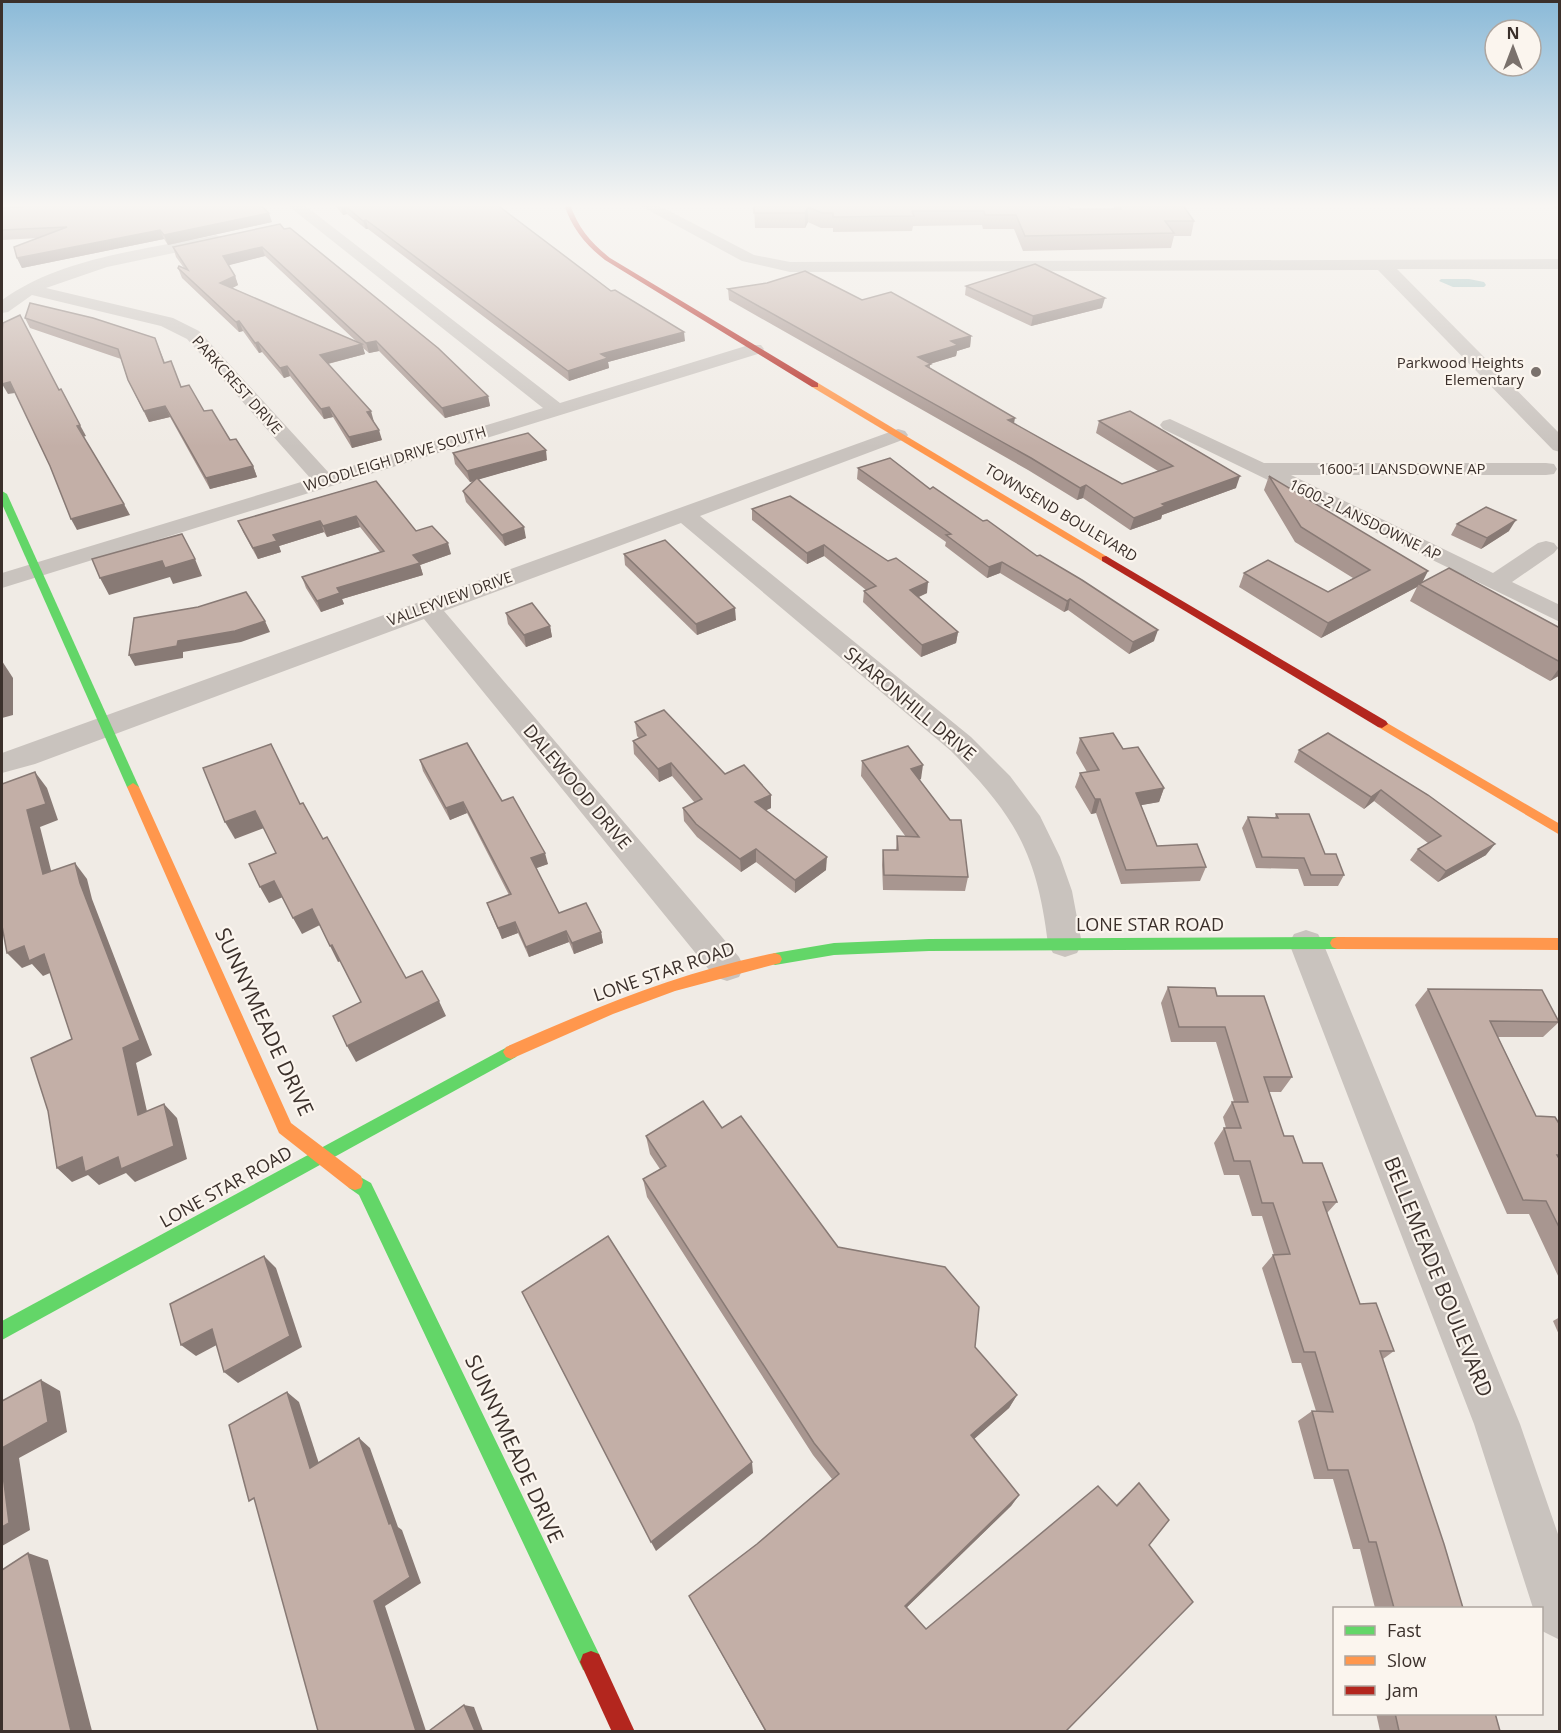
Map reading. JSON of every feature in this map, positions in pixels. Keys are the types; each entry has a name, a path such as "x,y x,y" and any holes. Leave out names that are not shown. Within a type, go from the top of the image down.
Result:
{"street":[{"path":"2,308 28,289 38,285"},
{"path":"396,285 556,409"},
{"name":"TOWNSEND BOULEVARD","path":"650,285 1557,830"},
{"path":"1402,285 1560,446"},
{"name":"PARKCREST DRIVE","path":"28,289 167,322 193,335 325,482"},
{"name":"WOODLEIGH DRIVE SOUTH","path":"2,581 754,349"},
{"name":"1600-2 LANSDOWNE AP","path":"1170,425 1560,615"},
{"name":"VALLEYVIEW DRIVE","path":"2,763 25,757 898,435"},
{"name":"1600-1 LANSDOWNE AP","path":"1258,469 1546,469"},
{"name":"SUNNYMEADE DRIVE","path":"2,494 285,1128 365,1189 624,1731"},
{"name":"SHARONHILL DRIVE","path":"683,513 961,744 991,774 1020,809 1040,845 1061,909 1065,944"},
{"path":"1494,583 1546,548"},
{"name":"DALEWOOD DRIVE","path":"428,608 726,967"},
{"name":"BELLEMEADE BOULEVARD","path":"1306,943 1497,1424 1560,1615"},
{"name":"LONE STAR ROAD","path":"2,1331 501,1056 630,999 726,967 834,949 929,945 1560,944"}],"water":[{"path":"1448,285 1486,285 1484,287 1453,287"}],"building":[{"path":"196,285 224,285 362,344 320,355 371,411 367,412 379,430 349,437 329,407 321,409 287,366 280,368 258,342 255,343 239,321 236,322"},
{"path":"303,285 360,285 438,348 488,396 442,408 376,341 366,343"},
{"path":"453,285 603,285 684,332 601,354 608,358 568,371"},
{"path":"755,285 832,285 862,300 891,292 971,336 951,341 958,345 918,357 931,364 926,366 1015,418 1008,420 1122,484 1173,466 1099,421 1130,411 1240,476 1162,504 1165,506 1134,518 1086,485 1080,488 1031,458 728,289"},
{"path":"1078,285 1105,298 1033,316 966,286"},
{"path":"30,303 93,318 155,338 164,363 171,361 181,387 189,385 204,411 212,410 230,440 236,439 253,466 206,478 165,406 144,411 128,380 118,349 25,318"},
{"path":"20,315 80,425 77,426 124,504 71,519 50,466 10,382 2,384 3,323"},
{"path":"528,433 546,450 467,471 453,453"},
{"path":"890,458 930,489 933,487 983,521 987,520 1037,556 1040,555 1082,580 1158,630 1133,642 1070,599 1067,601 1002,562 989,567 946,535 951,534 858,468"},
{"path":"1269,476 1428,571 1328,623 1244,573 1268,560 1328,592 1370,570 1301,527"},
{"path":"477,478 524,527 502,535 463,491"},
{"path":"376,481 416,531 432,526 448,543 413,555 420,563 337,588 340,593 317,601 302,577 384,551 356,516 323,526 320,521 273,535 277,541 253,548 238,521"},
{"path":"790,496 888,561 896,558 928,582 910,590 958,632 922,645 864,591 876,586 824,545 807,553 752,509"},
{"path":"1486,507 1516,520 1487,538 1457,524"},
{"path":"182,534 195,559 165,568 162,561 100,578 92,559"},
{"path":"665,540 735,608 696,624 624,554"},
{"path":"1449,568 1560,628 1560,662 1419,584"},
{"path":"246,592 265,621 235,631 178,641 177,646 129,655 134,618 198,607"},
{"path":"532,603 550,626 524,635 506,613"},
{"path":"664,710 725,774 744,765 771,795 755,802 827,857 795,880 756,849 740,859 696,824 683,808 702,799 671,763 658,769 633,741 646,735 635,722"},
{"path":"1113,733 1123,749 1138,747 1164,788 1136,793 1157,846 1197,844 1206,867 1126,870 1100,799 1095,799 1080,773 1099,770 1080,738"},
{"path":"1328,733 1428,795 1495,844 1446,871 1418,849 1441,836 1381,790 1371,797 1299,750"},
{"path":"467,743 502,801 513,797 545,853 531,858 559,913 586,903 601,932 572,943 566,931 526,947 515,922 498,928 487,903 511,894 463,802 446,808 420,760"},
{"path":"271,744 300,804 303,803 323,839 327,837 406,978 422,971 439,1001 347,1046 333,1016 361,1002 332,945 330,946 312,909 293,918 274,881 260,887 249,864 276,853 255,811 225,822 203,768"},
{"path":"908,746 923,765 911,769 950,820 961,820 968,877 884,875 883,850 898,850 897,836 919,837 862,761"},
{"path":"35,772 46,804 27,810 43,874 75,863 80,883 140,1040 123,1048 138,1115 164,1104 174,1146 121,1169 118,1157 85,1172 82,1157 57,1168 48,1111 31,1058 72,1039 44,954 29,961 24,946 7,953 2,926 2,784"},
{"path":"1276,814 1309,814 1325,854 1336,854 1344,875 1311,875 1304,858 1262,857 1248,817 1278,818"},
{"path":"1168,987 1215,988 1217,996 1264,996 1292,1077 1264,1077 1284,1136 1293,1136 1303,1163 1322,1163 1337,1202 1323,1202 1360,1304 1376,1303 1394,1351 1380,1351 1463,1607 1394,1607 1376,1542 1369,1542 1348,1470 1328,1470 1312,1411 1333,1412 1315,1352 1304,1352 1273,1255 1290,1254 1273,1203 1262,1203 1250,1161 1234,1161 1224,1128 1241,1128 1232,1102 1248,1102 1225,1027 1179,1027"},
{"path":"1428,989 1542,990 1559,1022 1490,1021 1536,1116 1555,1117 1560,1125 1560,1155 1557,1155 1560,1160 1560,1229 1546,1201 1523,1200"},
{"path":"703,1101 722,1128 741,1116 838,1247 945,1267 979,1307 975,1347 1017,1395 971,1435 1019,1495 905,1606 926,1629 1098,1486 1117,1506 1139,1483 1169,1520 1149,1545 1193,1602 1066,1731 766,1731 689,1596 757,1544 839,1474 814,1443 643,1179 666,1166 646,1136"},
{"path":"608,1236 752,1462 651,1542 522,1292"},
{"path":"264,1256 290,1336 224,1372 212,1329 181,1345 170,1304"},
{"path":"41,1380 48,1422 2,1448 2,1401"},
{"path":"287,1392 310,1468 359,1438 410,1577 374,1601 416,1731 318,1731 254,1498 249,1501 229,1425"},
{"path":"2,1467 9,1523 2,1527"},
{"path":"28,1553 71,1731 2,1731 2,1570"},
{"path":"464,1705 475,1731 429,1731"},
{"path":"1395,1715 1496,1715 1500,1731 1399,1731"}],"traffic: fast":[{"path":"2,494 133,787"},
{"path":"775,959 834,949 929,945 1337,943"},
{"path":"2,1331 511,1052"},
{"path":"355,1182 365,1189 591,1662"}],"traffic: slow":[{"path":"815,385 1106,559"},
{"path":"1382,724 1560,830"},
{"path":"133,787 285,1128 355,1182"},
{"path":"1337,943 1560,944"},
{"path":"511,1052 672,985 775,959"}],"traffic: jam":[{"path":"648,285 815,385"},
{"path":"1106,559 1382,724"},
{"path":"591,1662 624,1732"}],"place":[{"name":"Parkwood Heights Elementary","path":"1536,372"}]}
